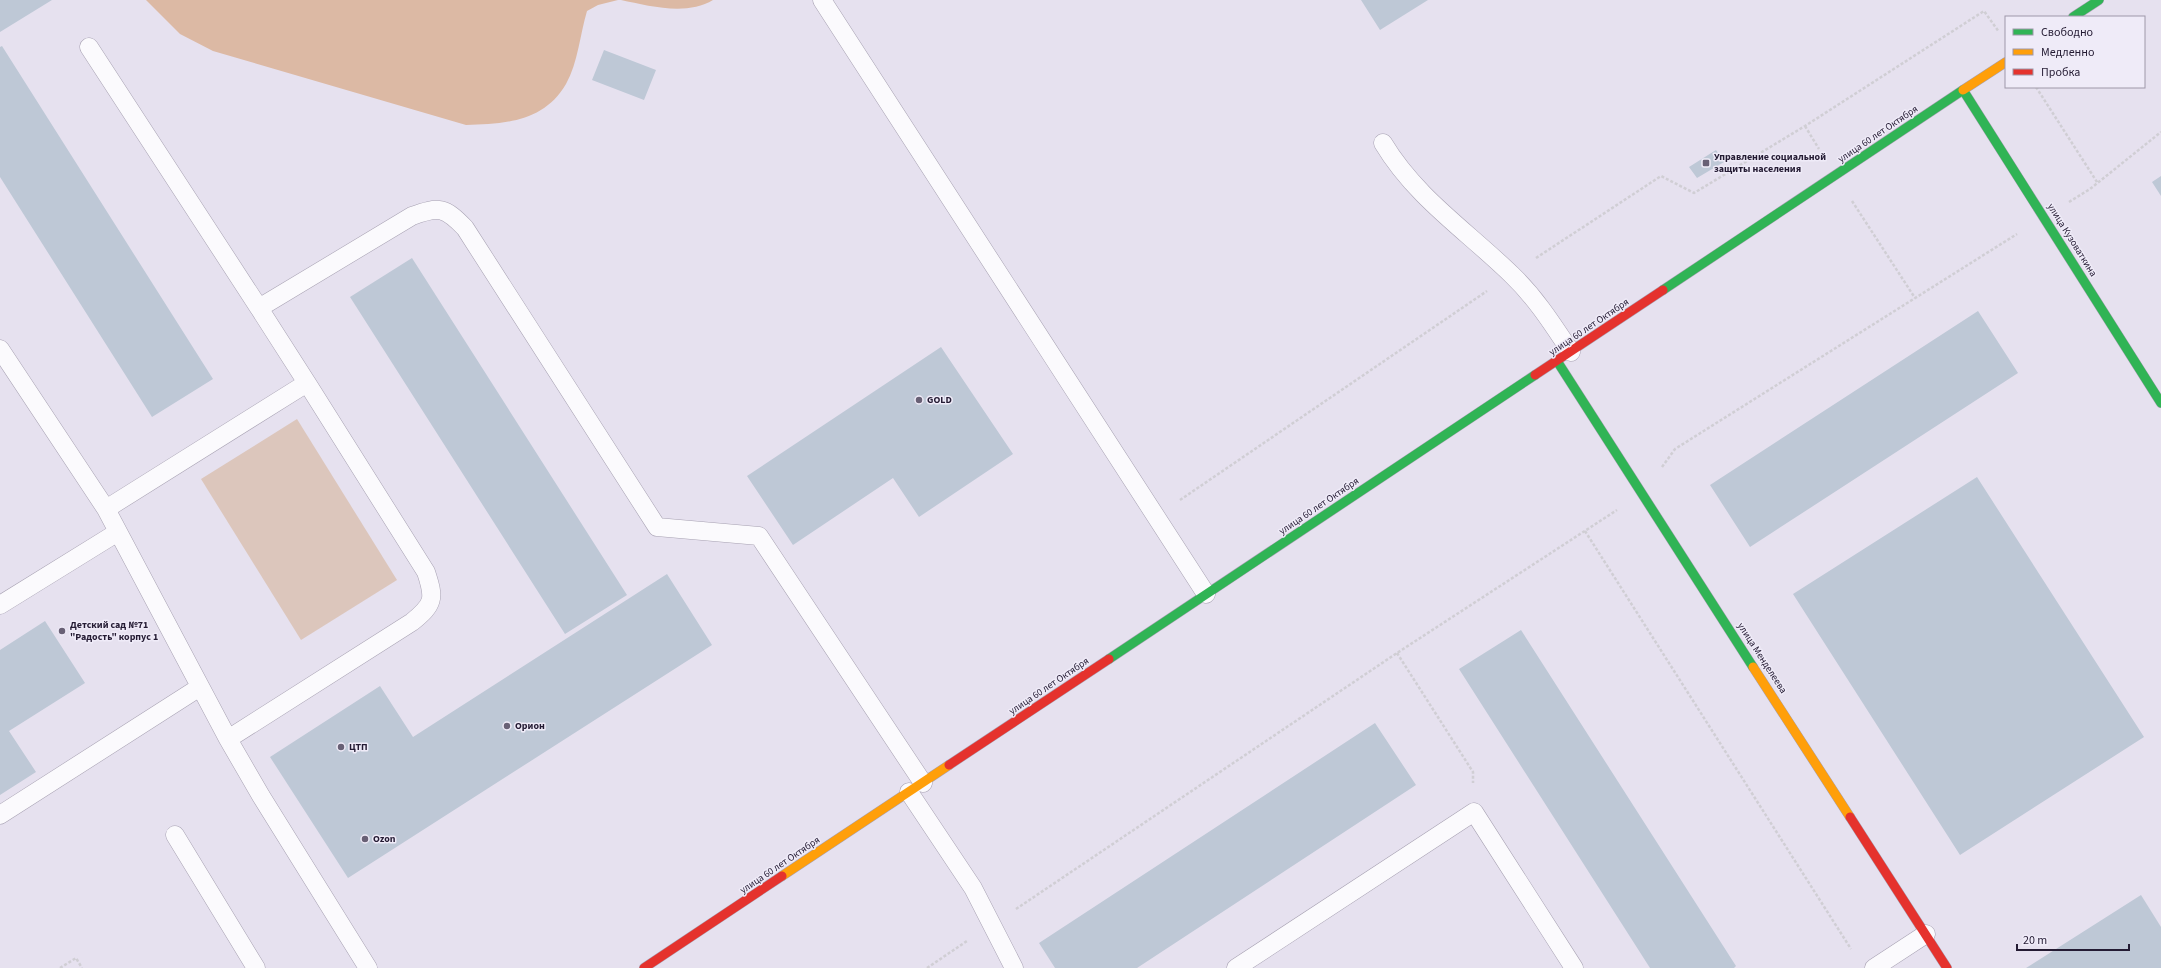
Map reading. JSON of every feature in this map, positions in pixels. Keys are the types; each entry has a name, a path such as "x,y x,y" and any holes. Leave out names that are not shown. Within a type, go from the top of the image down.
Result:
{"main road":[{"path":"2074,16 2098,0"},
{"name":"улица 60 лет Октября","path":"644,968 2005,63"},
{"name":"улица Кузоваткина","path":"1963,90 2161,402"},
{"name":"улица Менделеева","path":"1564,357 1947,968"}],"lane":[{"path":"822,0 1206,594"},
{"path":"89,47 259,308 426,572 432,592 427,610 412,622 228,738"},
{"path":"1383,143 1396,165 1428,201 1512,274 1538,302 1564,357"},
{"path":"259,308 412,216 431,208 451,213 465,228 657,527 758,536 916,788 973,888 1014,968"},
{"path":"0,348 106,509 200,687 260,796 368,968"},
{"path":"106,509 307,383"},
{"path":"0,605 118,532"},
{"path":"0,815 200,687"},
{"path":"1236,968 1474,812 1574,968"},
{"path":"175,835 256,968"},
{"path":"1874,968 1926,934"}],"path":[{"path":"1156,516 1512,274 1661,176 1694,193 1812,122 1984,11 2002,36"},
{"path":"2037,88 2097,182"},
{"path":"2090,189 2161,132"},
{"path":"1855,204 1915,298"},
{"path":"1675,449 1990,250"},
{"path":"927,968 1397,653 1585,532 1854,955"},
{"path":"1397,653 1473,772 1474,812"},
{"path":"60,968 76,958 82,968"}],"shaded area":[{"path":"146,0 618,0 598,5 587,11 576,58 570,76 557,97 535,113 509,122 466,125 213,51 180,34"},
{"path":"621,0 713,0 692,8 680,9 656,7"},
{"path":"297,419 397,580 301,640 201,479"}],"building":[{"path":"0,0 52,0 0,32"},
{"path":"1361,0 1428,0 1380,30"},
{"path":"2,46 213,379 152,417 0,177 0,47"},
{"path":"604,50 656,70 644,100 592,80"},
{"path":"1716,150 1724,162 1697,178 1689,167"},
{"path":"2161,176 2161,196 2152,182"},
{"path":"412,258 627,595 565,634 350,297"},
{"path":"1978,311 2018,373 1750,547 1710,485"},
{"name":"GOLD","path":"941,347 1013,454 919,517 893,478 793,545 747,476"},
{"path":"1977,477 2144,737 1960,855 1793,594"},
{"path":"667,574 712,645 348,878 270,757 380,686 413,737"},
{"path":"45,621 85,683 9,731 36,772 0,795 0,650"},
{"path":"1521,630 1736,966 1734,968 1650,968 1459,669"},
{"path":"1375,723 1416,785 1137,968 1055,968 1039,943"},
{"path":"2141,895 2161,927 2161,968 2026,968"}],"traffic: fast":[{"path":"2075,16 2099,0"},
{"path":"1963,90 2161,403"},
{"path":"1663,290 1963,90"},
{"path":"1557,361 1753,667"},
{"path":"1109,659 1535,375"}],"traffic: slow":[{"path":"1963,90 2005,63"},
{"path":"1753,667 1850,817"},
{"path":"782,876 949,765"}],"traffic: jam":[{"path":"1535,375 1663,290"},
{"path":"949,765 1109,659"},
{"path":"1850,817 1947,968"},
{"path":"644,968 782,876"}],"place":[{"name":"Управление социальной защиты населения","path":"1706,163"},
{"name":"GOLD","path":"919,400"},
{"name":"Детский сад №71 \"Радость\" корпус 1","path":"62,631"},
{"name":"Орион","path":"507,726"},
{"name":"ЦТП","path":"341,747"},
{"name":"Ozon","path":"365,839"}]}
